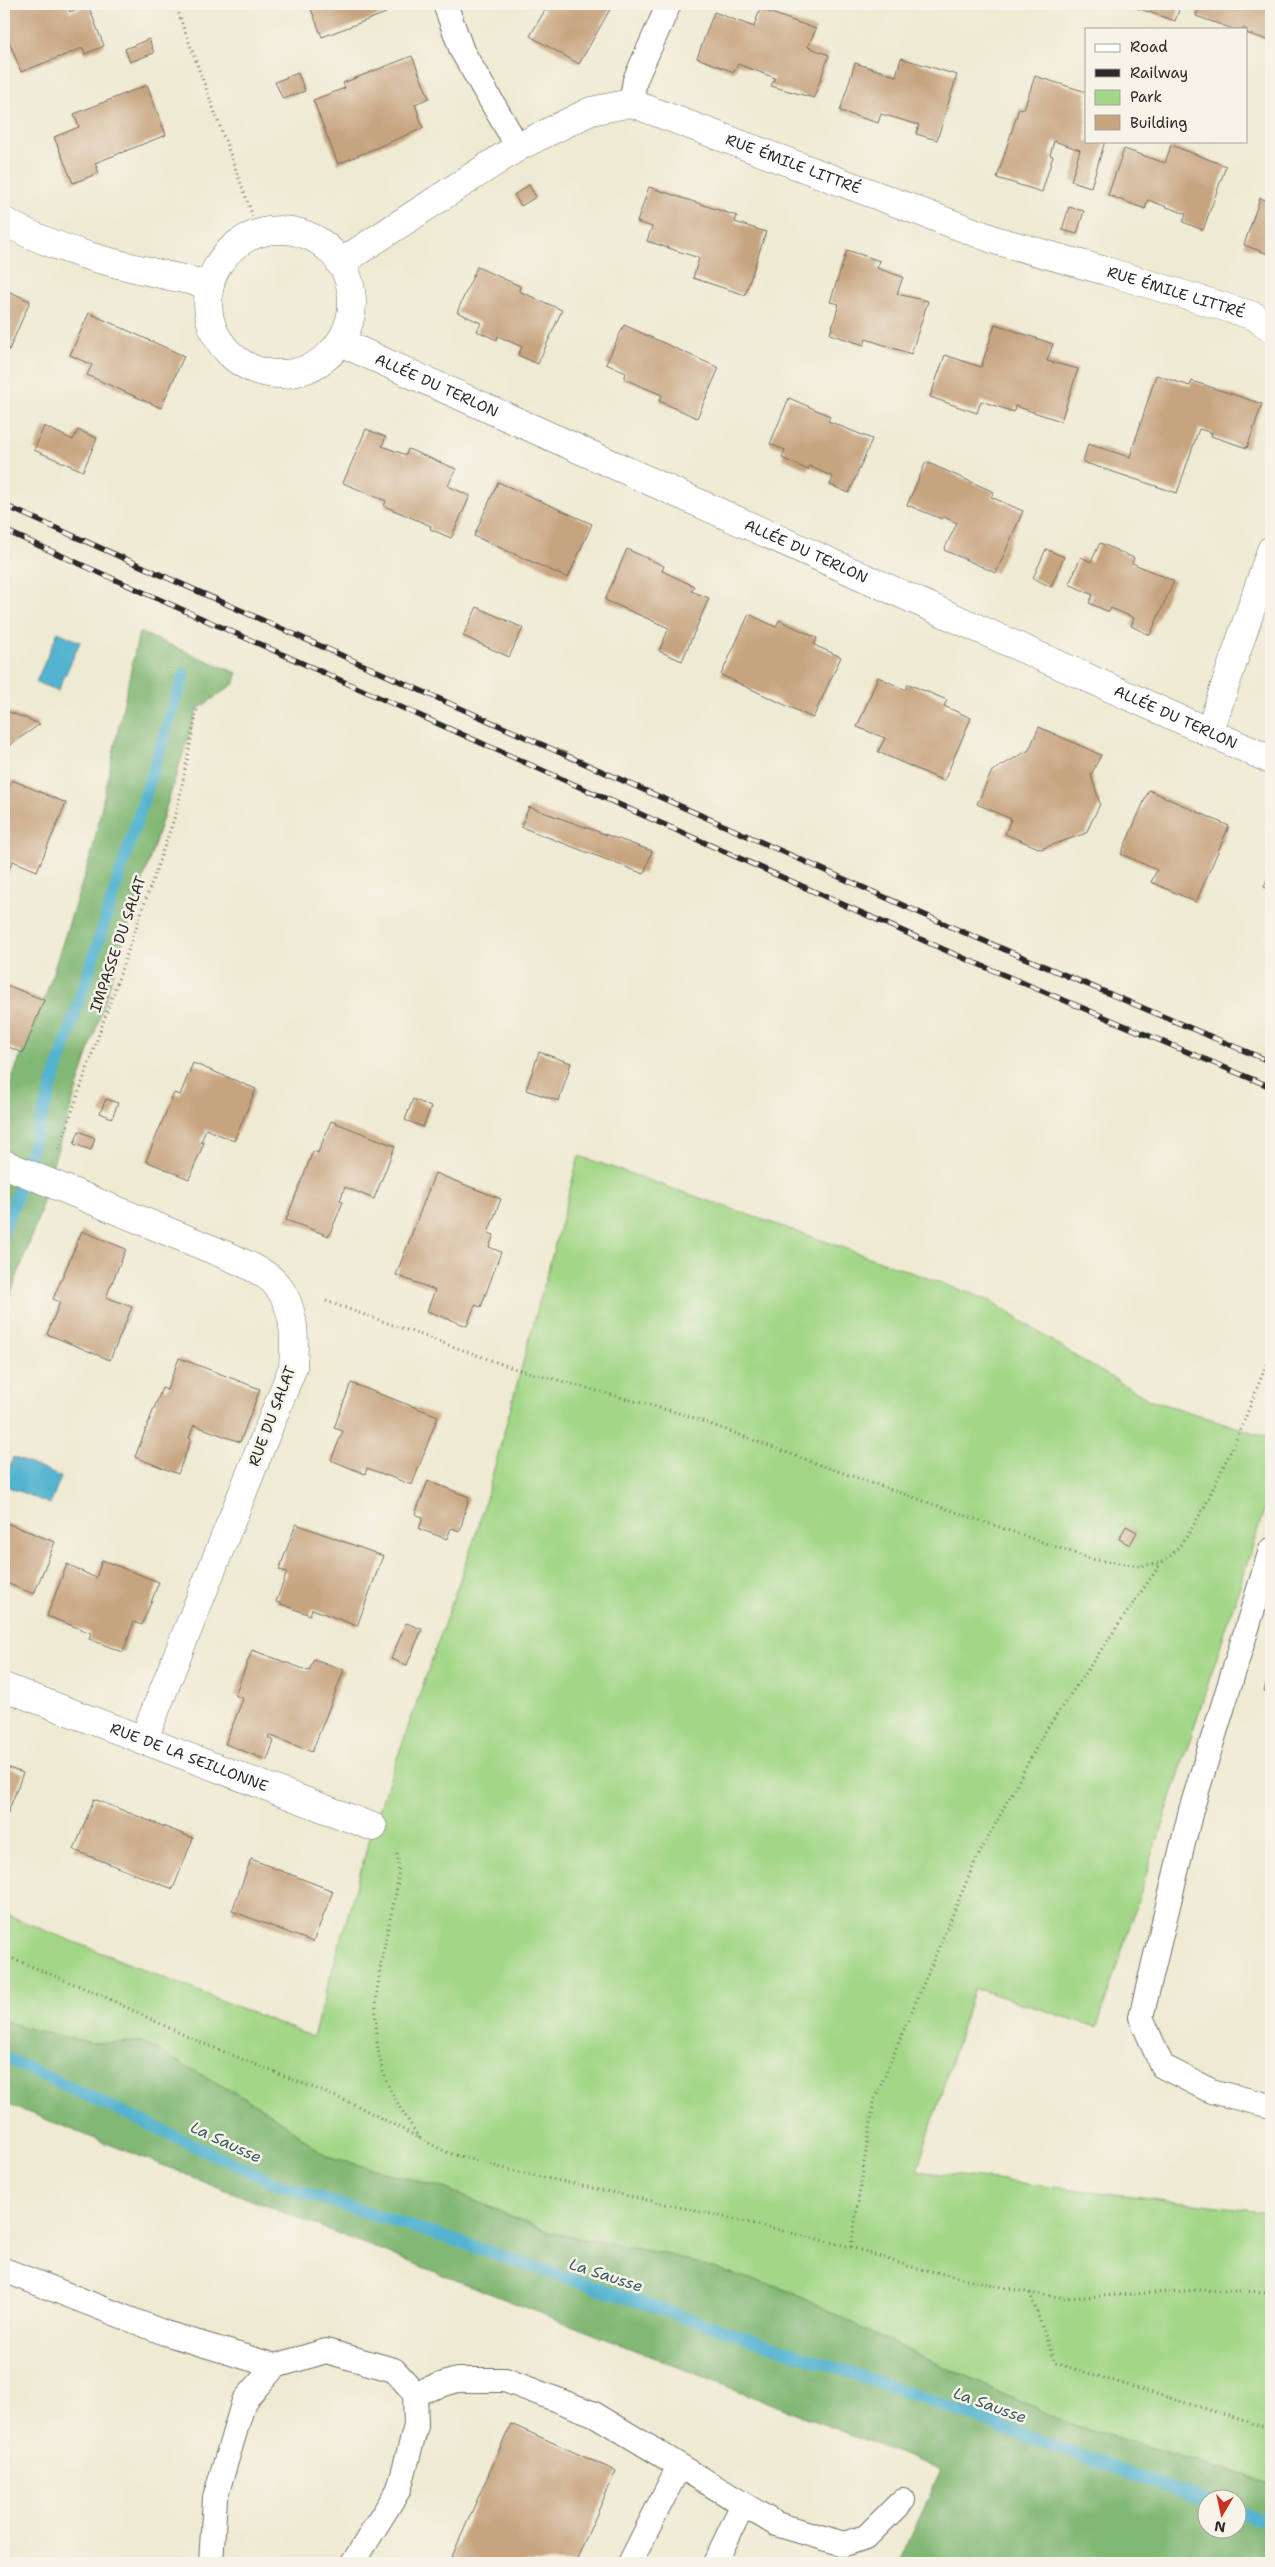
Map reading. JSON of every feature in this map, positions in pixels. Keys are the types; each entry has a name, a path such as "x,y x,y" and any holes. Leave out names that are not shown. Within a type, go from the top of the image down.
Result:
{"street":[{"path":"340,262 518,147 591,110 630,103"},
{"name":"RUE ÉMILE LITTRÉ","path":"630,103 998,241 1106,270 1254,316 1271,328"},
{"path":"4,221 29,235 105,262 210,285"},
{"path":"282,230 304,235 324,246 340,262 349,282 352,302 350,323 340,342 325,358 306,370 284,375 262,372 241,363 224,348 212,329 208,307 210,285 220,263 237,245 259,233 282,230"},
{"name":"ALLÉE DU TERLON","path":"340,342 1209,734 1271,760"},
{"path":"1209,734 1271,550"},
{"name":"RUE DU SALAT","path":"4,1164 236,1259 261,1272 276,1284 290,1309 296,1336 293,1368 143,1740"},
{"name":"RUE DE LA SEILLONNE","path":"4,1687 373,1827"}],"lane":[{"path":"445,4 462,51 518,147"},
{"path":"630,103 635,80 669,4"},
{"path":"1271,1550 1191,1810 1141,2017 1162,2066 1211,2091 1271,2106"},
{"path":"4,2270 165,2333 275,2366"},
{"path":"211,2563 216,2498 244,2401 275,2366 326,2351 394,2370 415,2392 416,2426 398,2489 354,2563"},
{"path":"415,2392 457,2380 505,2380 594,2414 776,2524 844,2544 866,2537 903,2500"},
{"path":"630,2563 679,2466"},
{"path":"715,2563 743,2504"}],"path":[{"path":"175,4 259,233"},
{"name":"IMPASSE DU SALAT","path":"47,1182 177,810 197,710"},
{"path":"276,1284 514,1368 686,1415 820,1465 1092,1559 1139,1566 1161,1563"},
{"path":"851,2247 874,2100 974,1864 1044,1733 1161,1563 1174,1554 1204,1508 1241,1429 1271,1352"},
{"path":"373,1827 388,1840 396,1852 400,1870 397,1893 377,1983 374,2010 377,2048 386,2082 420,2140"},
{"path":"4,1955 101,1994 190,2038 356,2105 448,2154 506,2169 851,2247 908,2266 1030,2293 1066,2298 1201,2290 1271,2292"},
{"path":"1030,2293 1055,2363 1271,2429"}],"green space":[{"path":"139,632 237,673 235,683 197,710 47,1183 39,1216 4,1313 4,1097 44,1000 92,852"},
{"path":"579,1156 991,1301 1075,1356 1148,1399 1271,1438 1271,1489 1097,2027 974,1988 917,2171 1271,2212 1271,2483 1070,2424 905,2349 789,2291 670,2255 551,2233 446,2189 326,2156 266,2110 142,2042 93,2043 33,2030 4,2021 4,1914 313,2037 373,1827 478,1528"},
{"path":"4,2021 33,2030 93,2043 142,2042 266,2110 326,2156 446,2189 551,2233 670,2255 789,2291 905,2349 1070,2424 1271,2483 1271,2563 899,2563 941,2470 4,2103"}],"water":[{"path":"58,632 80,642 58,691 36,682"},
{"path":"13,1457 61,1477 50,1504 4,1485"}],"building":[{"path":"4,4 67,4 70,12 88,5 104,46 85,54 83,48 21,72 4,28"},
{"path":"326,4 383,4 386,13 322,37 311,9"},
{"path":"535,4 613,4 579,64 530,36 545,10"},
{"path":"1125,4 1181,4 1175,21"},
{"path":"1200,4 1271,4 1271,41 1248,34 1248,28 1230,28 1196,16"},
{"path":"760,9 816,29 808,47 829,55 814,98 771,86 775,78 738,64 734,72 697,58 714,12 754,27"},
{"path":"149,39 154,53 130,62 125,49"},
{"path":"412,56 429,98 415,104 423,128 338,164 313,100 345,88 343,83"},
{"path":"901,58 957,75 937,140 916,134 919,125 881,114 878,123 840,111 855,63 896,76"},
{"path":"298,73 305,91 283,99 275,82"},
{"path":"1035,76 1085,92 1085,142 1105,142 1091,187 1071,181 1080,150 1054,141 1050,155 1053,156 1042,192 997,178 1019,108 1024,109"},
{"path":"147,85 166,135 95,163 99,173 73,183 54,137 79,127 74,114"},
{"path":"1171,145 1226,166 1203,230 1183,222 1186,214 1148,200 1145,209 1108,195 1124,149 1165,163"},
{"path":"529,185 536,197 521,206 514,195"},
{"path":"649,187 737,216 735,222 766,232 745,295 693,278 699,258 647,241 652,227 637,222"},
{"path":"1260,198 1271,202 1271,255 1244,245"},
{"path":"1069,207 1084,211 1077,234 1062,230"},
{"path":"847,250 880,261 877,268 903,277 897,294 928,301 911,354 866,339 864,345 830,334 839,304 830,302"},
{"path":"477,267 520,286 519,291 562,310 538,364 518,355 522,347 498,336 497,340 477,331 481,323 457,312"},
{"path":"4,289 30,301 9,350 4,348"},
{"path":"89,313 184,356 161,408 87,375 92,365 70,355"},
{"path":"995,324 1053,344 1047,361 1078,369 1061,421 1015,406 1014,412 981,401 977,413 930,397 945,355 981,367"},
{"path":"624,325 719,368 697,418 659,401 662,395 624,379 626,373 606,364"},
{"path":"1156,375 1190,386 1192,381 1262,404 1247,448 1211,436 1212,433 1199,429 1177,493 1083,462 1088,444 1130,457"},
{"path":"789,398 830,416 828,421 872,439 849,493 830,485 833,477 809,466 808,470 782,458 785,450 770,444"},
{"path":"44,426 73,440 78,430 97,438 83,471 34,450"},
{"path":"366,429 386,437 382,446 406,455 408,449 456,469 448,486 470,496 451,538 430,529 431,526 384,506 386,501 343,483"},
{"path":"926,462 994,492 991,497 1023,511 996,573 944,550 957,523 907,505"},
{"path":"498,482 592,524 568,578 474,536"},
{"path":"1100,543 1134,558 1132,563 1174,581 1150,635 1131,626 1134,618 1111,608 1109,612 1089,603 1093,595 1069,584 1081,557 1091,562"},
{"path":"627,549 664,566 662,571 694,586 691,591 709,598 682,661 659,651 669,628 605,600"},
{"path":"1046,549 1064,557 1051,587 1033,578"},
{"path":"477,607 523,628 509,657 463,636"},
{"path":"749,614 776,627 779,620 817,638 814,645 841,657 813,718 721,675"},
{"path":"878,677 906,690 908,684 947,700 944,706 971,718 944,781 878,752 885,738 857,727"},
{"path":"4,710 40,724 4,749"},
{"path":"1039,727 1101,755 1091,775 1100,804 1086,833 1041,849 1005,834 1011,819 977,804 992,771 1029,750"},
{"path":"12,780 66,803 37,871 13,861 5,879 4,799"},
{"path":"1149,790 1229,826 1196,902 1151,882 1157,870 1121,854"},
{"path":"529,807 652,851 644,874 521,827"},
{"path":"1271,870 1271,890 1264,887"},
{"path":"4,984 44,1000 23,1053 4,1045"},
{"path":"539,1052 571,1063 559,1101 526,1090"},
{"path":"193,1063 256,1089 234,1141 206,1129 201,1142 204,1143 189,1179 146,1161 174,1093 180,1095"},
{"path":"106,1099 118,1103 112,1118 100,1113"},
{"path":"413,1099 431,1107 423,1127 405,1120"},
{"path":"331,1121 395,1146 374,1199 345,1187 340,1200 343,1202 329,1236 286,1220 313,1151 318,1153"},
{"path":"79,1131 95,1138 91,1150 74,1144"},
{"path":"435,1173 501,1199 488,1233 494,1235 489,1247 501,1252 481,1307 475,1305 467,1326 427,1311 435,1290 396,1275"},
{"path":"82,1231 126,1249 106,1297 132,1307 110,1360 47,1334 60,1302 53,1299"},
{"path":"179,1358 260,1389 240,1442 194,1425 178,1474 135,1457 162,1388 167,1390"},
{"path":"351,1383 438,1416 412,1485 367,1468 365,1474 331,1460 343,1431 334,1428"},
{"path":"428,1481 469,1497 460,1531 451,1528 447,1539 419,1529 423,1517 415,1514"},
{"path":"4,1522 55,1542 34,1594 4,1582"},
{"path":"296,1524 383,1556 357,1626 312,1609 310,1615 276,1602 287,1572 279,1570"},
{"path":"1126,1526 1137,1532 1130,1545 1119,1539"},
{"path":"102,1560 159,1582 142,1625 134,1622 123,1652 89,1639 91,1633 47,1616 67,1564 96,1578"},
{"path":"406,1623 422,1629 407,1665 391,1659"},
{"path":"252,1650 309,1671 314,1659 344,1670 312,1752 269,1735 268,1738 274,1741 267,1760 225,1744 243,1699 235,1695"},
{"path":"1271,1665 1271,1693 1264,1691"},
{"path":"4,1766 23,1773 4,1823"},
{"path":"94,1799 193,1838 173,1889 74,1850"},
{"path":"251,1859 333,1891 313,1942 232,1911"},
{"path":"511,2424 616,2471 575,2563 449,2563"}],"waterway":[{"path":"4,1229 14,1204 184,674"},
{"name":"La Sausse","path":"4,2057 282,2186 457,2241 873,2380 1198,2498"},
{"name":"La Sausse","path":"1248,2515 1271,2523"}],"railway":[{"path":"4,505 963,932 1271,1062"},
{"path":"4,530 954,954 1271,1087"}]}
